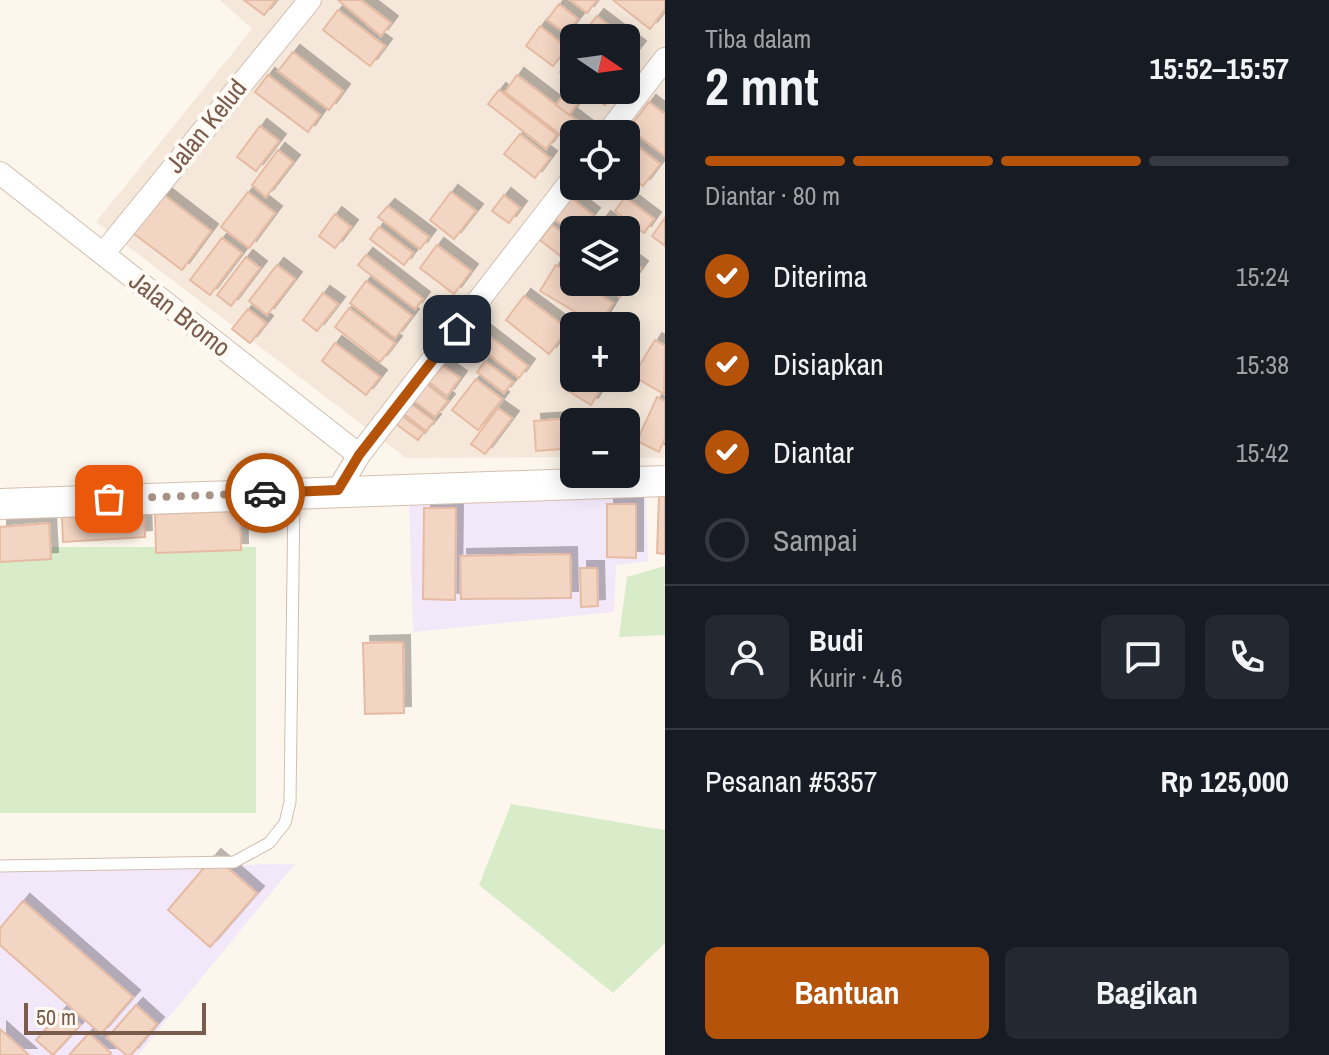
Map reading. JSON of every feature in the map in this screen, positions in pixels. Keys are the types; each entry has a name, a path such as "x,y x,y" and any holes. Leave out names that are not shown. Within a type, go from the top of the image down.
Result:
{"main road":[{"path":"0,504 665,481"}],"street":[{"name":"Jalan Kelud","path":"103,254 310,0"},
{"path":"618,120 663,65"},
{"name":"Jalan Bromo","path":"0,173 359,455"},
{"path":"338,490 359,455 560,195"}],"lane":[{"path":"0,866 234,862 269,843 285,823 290,802 294,492"}],"shaded area":[{"path":"220,0 665,0 665,458 640,457 640,408 560,408 560,457 406,458 96,222 252,29"},
{"path":"646,487 648,561 616,565 614,612 413,632 409,496"},
{"path":"295,864 138,1055 0,1055 0,867"}],"green space":[{"path":"0,547 256,547 256,813 0,813"},
{"path":"665,566 665,635 619,637 627,577"},
{"path":"511,804 665,830 665,943 613,993 479,885"}],"building":[{"path":"244,0 276,0 264,15"},
{"path":"338,0 361,0 391,23 381,36"},
{"path":"570,0 597,0 587,13"},
{"path":"613,0 665,0 665,9 650,29"},
{"path":"559,4 578,19 574,24 560,24 560,30 547,20"},
{"path":"338,10 385,46 370,66 323,30"},
{"path":"597,16 608,24 591,24"},
{"path":"540,26 560,42 560,57 553,66 526,46"},
{"path":"293,52 343,91 329,110 278,71"},
{"path":"268,75 320,115 308,132 255,92"},
{"path":"517,75 576,120 560,120 560,134 505,92"},
{"path":"499,90 557,135 546,149 488,104"},
{"path":"560,100 560,104 577,104 569,115 556,105"},
{"path":"649,102 665,114 665,156 640,137 640,120 635,120"},
{"path":"260,126 279,141 256,171 237,157"},
{"path":"520,134 550,158 535,178 504,154"},
{"path":"640,148 660,164 643,186 640,184"},
{"path":"278,150 293,162 266,197 252,185"},
{"path":"248,192 275,213 249,248 221,227"},
{"path":"451,192 476,211 454,239 430,220"},
{"path":"163,194 211,231 182,270 133,233"},
{"path":"504,195 520,208 509,223 492,211"},
{"path":"568,200 574,200 593,215 560,216 560,224 554,219"},
{"path":"623,200 629,200 654,219 644,233 640,230 640,216 622,216 615,211"},
{"path":"388,206 429,237 420,249 378,217"},
{"path":"335,214 351,227 335,248 319,236"},
{"path":"665,218 665,246 652,236"},
{"path":"552,225 560,231 560,256 540,240"},
{"path":"379,227 413,253 404,265 370,239"},
{"path":"222,238 242,253 210,295 190,280"},
{"path":"437,245 471,271 454,294 420,268"},
{"path":"366,255 423,299 415,309 358,265"},
{"path":"246,257 260,268 231,306 217,295"},
{"path":"277,265 295,279 267,315 249,301"},
{"path":"556,265 560,268 560,296 602,296 613,303 608,312 575,312 540,291"},
{"path":"366,281 412,316 395,338 350,303"},
{"path":"323,293 338,304 317,331 303,320"},
{"path":"524,296 560,323 560,340 549,354 506,320"},
{"path":"349,308 395,343 380,362 335,327"},
{"path":"248,309 266,323 250,343 232,329"},
{"path":"474,324 528,366 519,378 465,336"},
{"path":"655,340 665,346 664,394 640,380 640,365"},
{"path":"335,343 380,377 366,395 322,361"},
{"path":"485,361 513,382 504,393 477,372"},
{"path":"442,365 460,378 447,396 429,382"},
{"path":"476,379 502,399 478,430 452,410"},
{"path":"423,381 448,401 435,417 410,398"},
{"path":"570,392 599,392 591,405"},
{"path":"657,397 665,401 665,438 659,452 640,442 640,434"},
{"path":"407,401 434,421 426,431 399,410"},
{"path":"498,408 512,418 485,454 471,444"},
{"path":"398,413 424,432 418,440 392,421"},
{"path":"560,419 560,449 536,451 534,421"},
{"path":"659,496 665,496 665,554 657,553"},
{"path":"607,504 636,504 636,558 607,557"},
{"path":"424,508 456,508 455,600 423,599"},
{"path":"240,511 241,550 156,553 155,514"},
{"path":"144,512 145,537 63,542 62,517"},
{"path":"49,523 51,559 0,562 0,527"},
{"path":"570,554 571,598 461,599 460,556"},
{"path":"580,568 597,568 598,606 581,607"},
{"path":"403,642 404,713 365,714 363,643"},
{"path":"214,856 257,893 210,947 168,910"},
{"path":"23,901 133,997 101,1034 0,945 0,928"},
{"path":"136,1005 157,1024 131,1055 126,1055 107,1038"},
{"path":"63,1010 80,1025 53,1055 36,1040"},
{"path":"0,1029 29,1055 0,1055"},
{"path":"89,1033 111,1053 110,1055 69,1055"}],"way so far":[{"path":"109,499 265,493"}],"route":[{"path":"265,493 338,490 359,455 457,329"}]}
